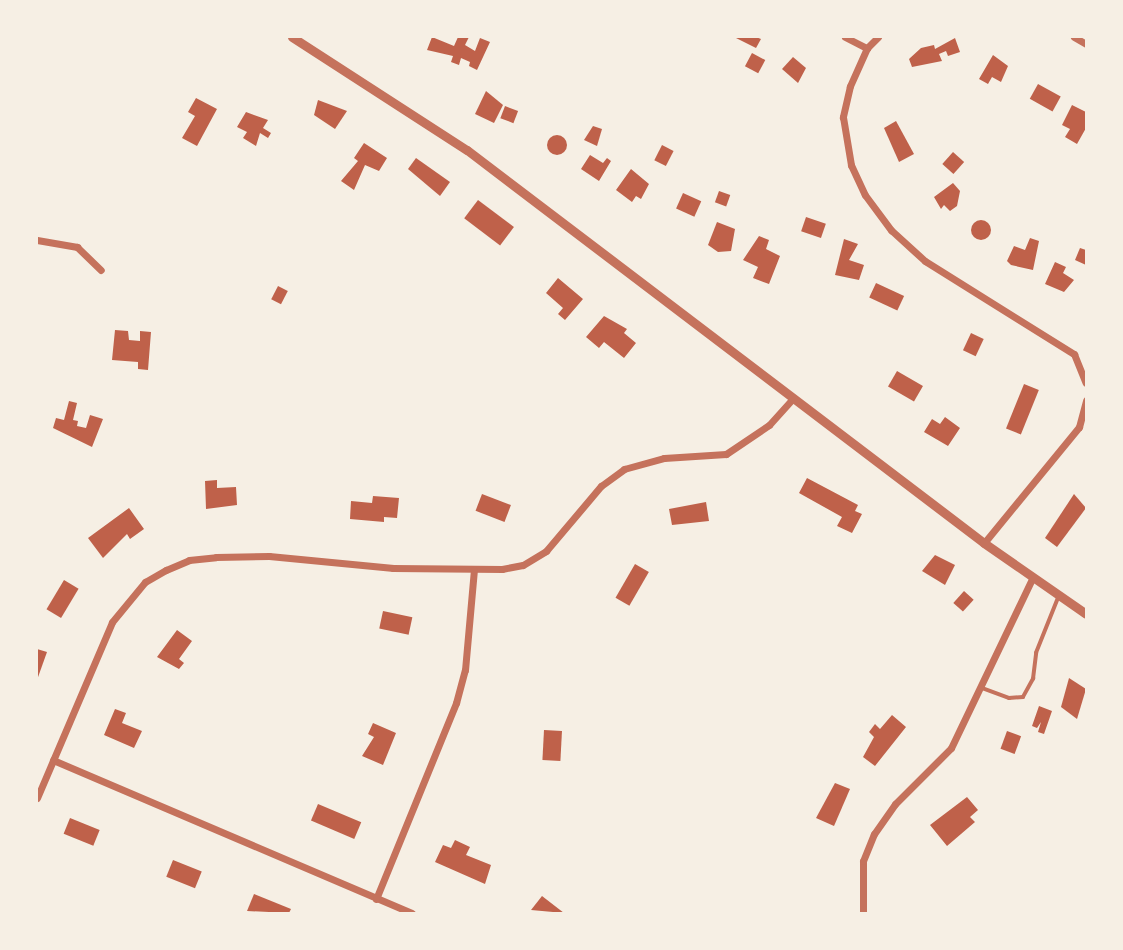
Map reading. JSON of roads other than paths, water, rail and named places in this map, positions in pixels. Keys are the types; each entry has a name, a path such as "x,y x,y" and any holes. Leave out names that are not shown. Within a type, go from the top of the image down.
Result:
{"street":[{"path":"292,37 467,150 1032,579 1086,614"},
{"path":"845,37 867,48"},
{"path":"878,37 867,48 850,86 843,117 851,165 865,195 891,230 925,261 1074,354 1086,383"},
{"path":"1074,37 1086,44"},
{"path":"37,240 77,247 101,270"},
{"path":"37,798 112,622 145,582 166,570 189,560 256,556 474,570 523,565 546,551 601,486 624,469 664,458 726,454 769,425 793,398"},
{"path":"984,543 1082,429 1086,400"},
{"path":"376,899 456,703 465,670 474,570"},
{"path":"863,913 863,860 874,834 895,804 951,748 1032,579"},
{"path":"52,760 412,913"}],"lane":[{"path":"982,688 1009,698 1023,697 1033,680 1036,653 1059,596"}]}
